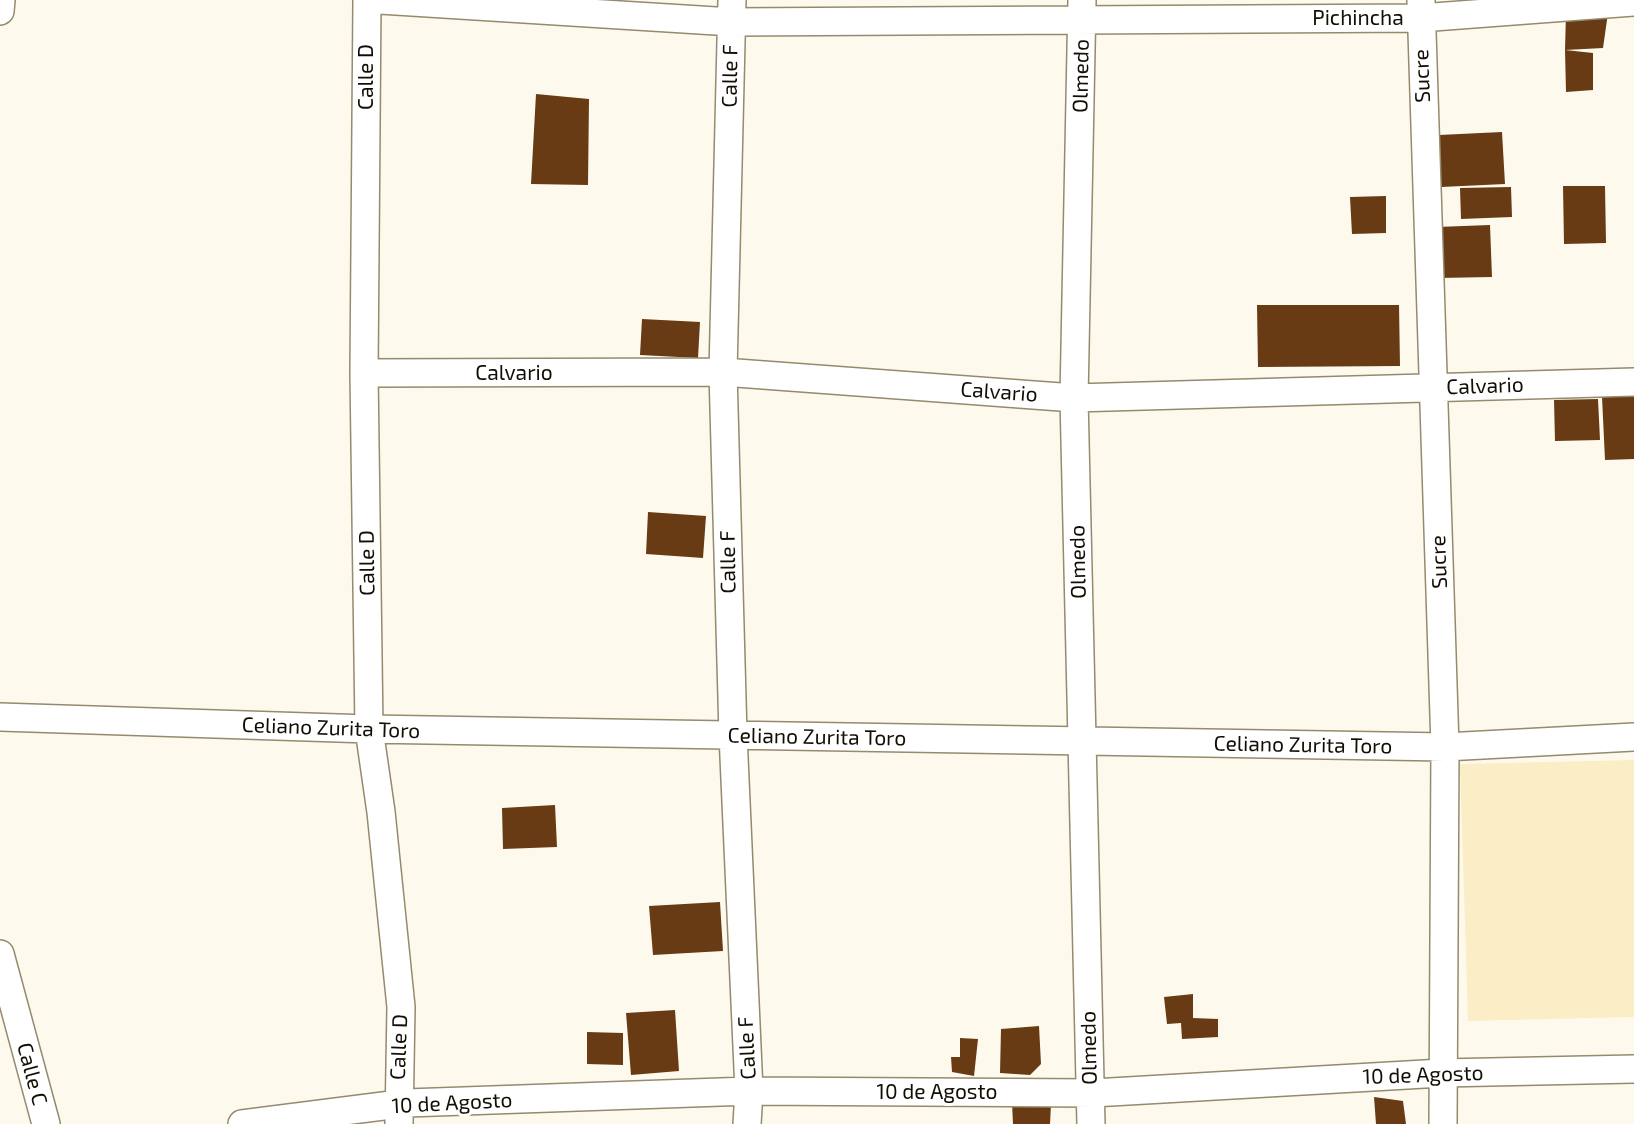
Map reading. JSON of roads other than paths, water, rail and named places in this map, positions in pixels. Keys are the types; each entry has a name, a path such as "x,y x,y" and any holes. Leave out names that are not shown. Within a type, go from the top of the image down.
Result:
{"street":[{"path":"0,11 1,0"},
{"name":"Calle D","path":"367,0 364,373 369,729 381,812 401,1007 398,1114"},
{"name":"Pichincha","path":"380,0 732,11 1421,9 1634,2"},
{"name":"Olmedo","path":"1082,9 1074,398 1091,1124"},
{"name":"Sucre","path":"1421,9 1445,747 1443,1124"},
{"name":"Calle F","path":"732,11 723,372 733,735 749,1090 747,1124"},
{"name":"Calvario","path":"364,373 723,372 1074,398 1634,382"},
{"name":"Celiano Zurita Toro","path":"0,717 369,729 1445,747 1634,737"},
{"name":"Calle C","path":"0,954 46,1124"},
{"name":"10 de Agosto","path":"242,1124 749,1090 1090,1092 1442,1072 1634,1069"}]}
